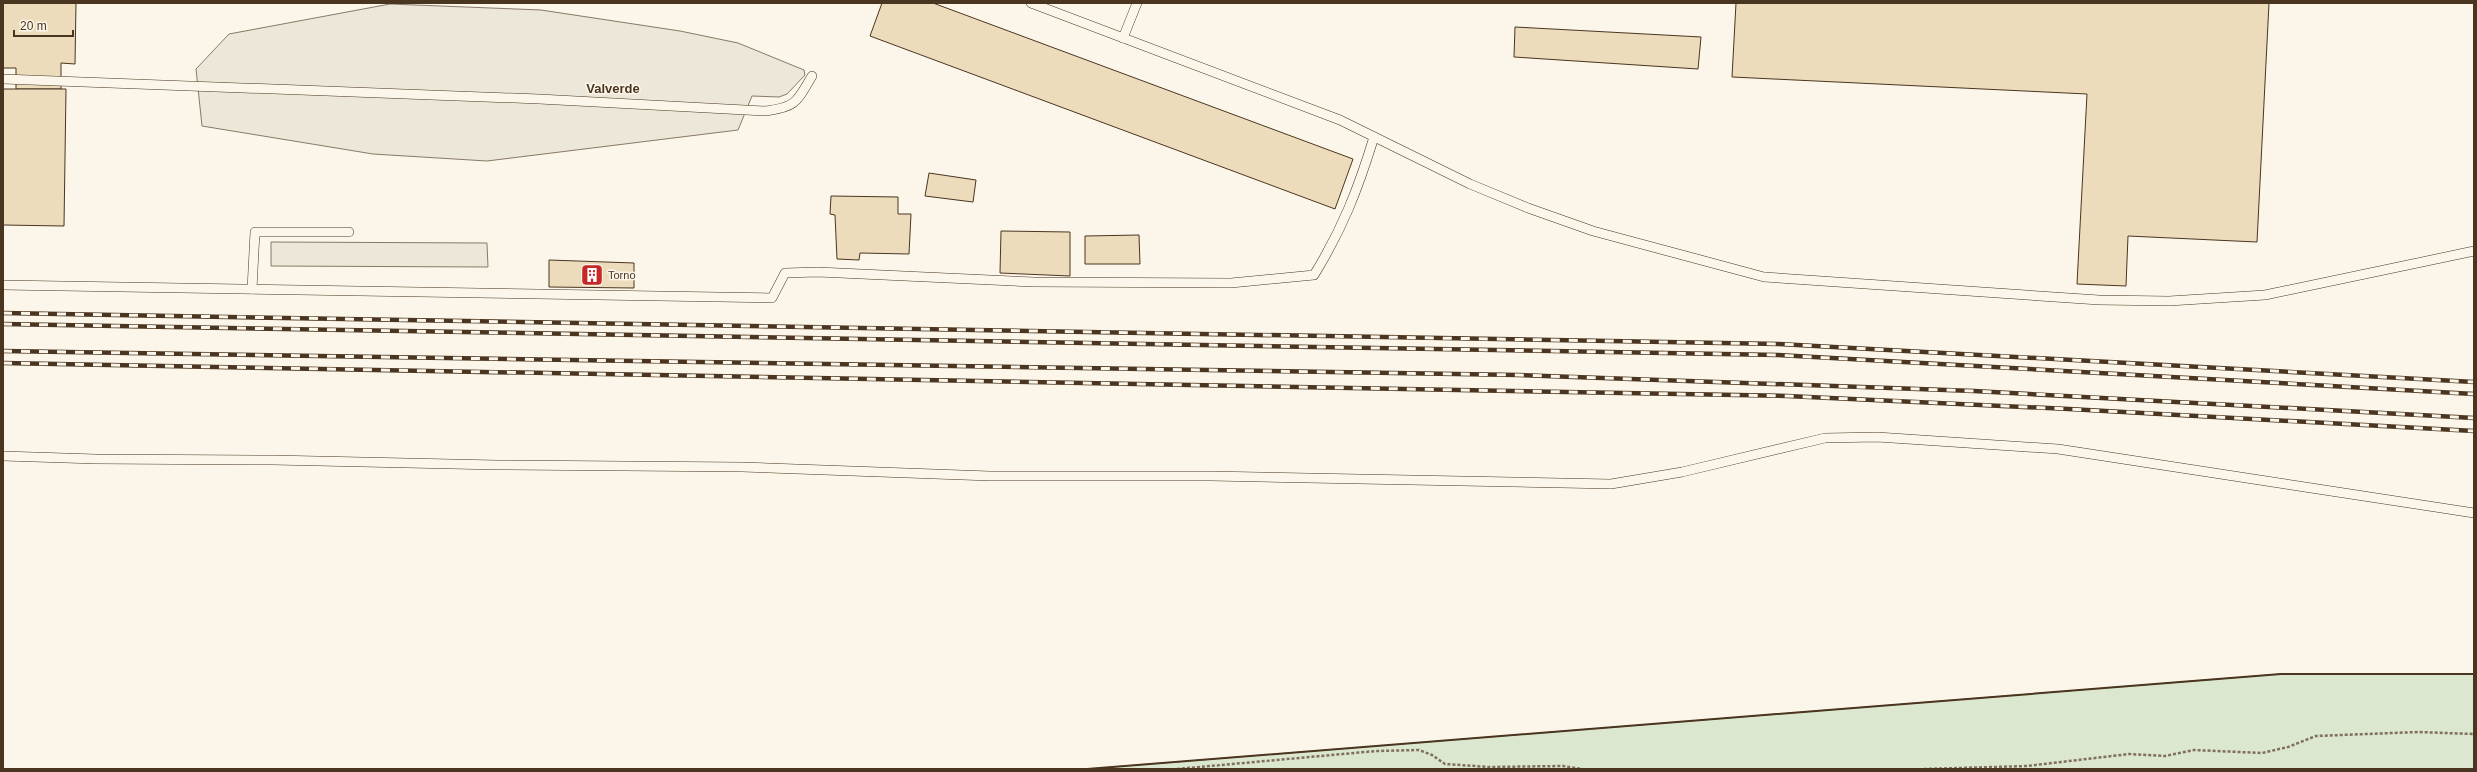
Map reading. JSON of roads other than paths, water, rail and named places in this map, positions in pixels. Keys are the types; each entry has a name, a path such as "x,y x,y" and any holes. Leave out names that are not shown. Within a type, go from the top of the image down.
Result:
{"lane":[{"path":"1031,3 1311,109 1374,137 1470,184 1528,208 1593,231 1764,277 2099,300 2169,301 2265,295 2474,251"},
{"path":"1123,38 1137,3"},
{"path":"3,79 532,98 766,111 782,109 798,101 812,76"},
{"path":"3,285 772,298 785,273 818,272 1049,282 1230,283 1314,275 1343,224 1361,180 1374,137"},
{"path":"252,289 255,232 349,232"},
{"path":"3,456 742,467 990,476 1219,476 1611,484 1682,472 1825,438 1877,437 2058,449 2474,513"}],"railway":[{"path":"3,313 1779,344 2474,382"},
{"path":"3,324 1778,355 2474,394"},
{"path":"3,351 1518,375 1974,391 2474,418"},
{"path":"3,363 1787,396 2069,409 2474,431"}],"place":[{"name":"Torno","path":"592,275"}],"district":[{"name":"Valverde","path":"613,88"}]}
